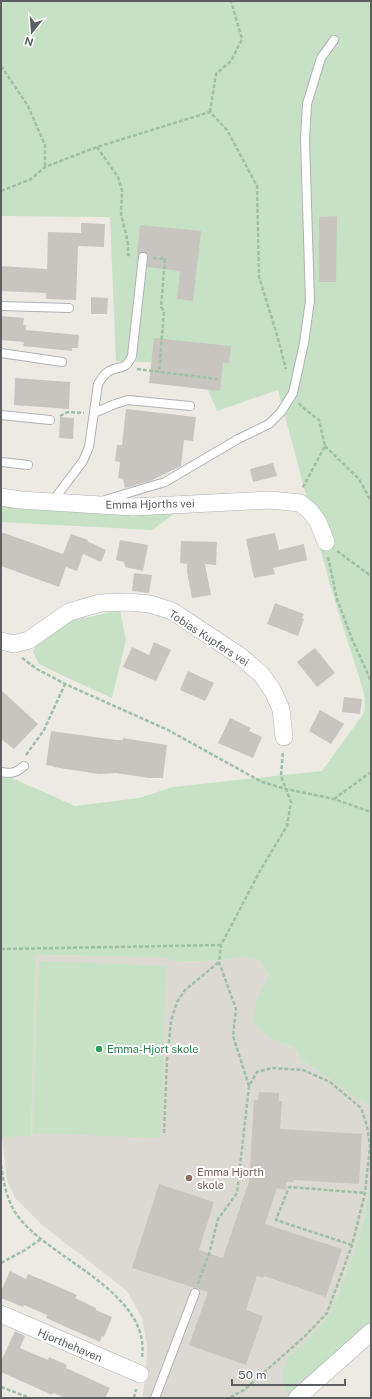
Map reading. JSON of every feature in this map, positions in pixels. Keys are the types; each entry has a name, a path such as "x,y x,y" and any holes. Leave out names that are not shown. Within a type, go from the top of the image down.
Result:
{"street":[{"name":"Emma Hjorths vei","path":"1,497 20,500 133,507 271,500 300,503"},
{"path":"300,503 310,510 318,522 326,542"},
{"name":"Tobias Kupfers vei","path":"7,642 29,640 69,612 100,603 128,602 150,604 172,611 240,656 261,674 273,691 281,709 284,737"},
{"name":"Hjorthehaven","path":"1,1314 140,1374"},
{"path":"297,1398 371,1332"}],"lane":[{"path":"91,504 165,482 238,439 269,424 281,412 293,393 304,343 310,301 305,140 307,104 321,58 334,40"},
{"path":"52,502 83,461 89,447 98,384 108,371 123,367 129,363 132,356 143,257"},
{"path":"1,306 69,308"},
{"path":"1,354 62,362"},
{"path":"94,413 128,400 190,406"},
{"path":"1,415 50,420"},
{"path":"1,462 28,465"},
{"path":"1,772 9,774 15,773 24,766"},
{"path":"155,1398 195,1293"}],"path":[{"path":"210,112 216,74 231,61 242,39 231,1"},
{"path":"1,66 28,106 45,145 45,167"},
{"path":"1,191 31,179 45,167 97,147 210,112"},
{"path":"210,112 227,130 257,186 259,277 278,334 293,393 302,407 319,420 324,446 359,479 371,501"},
{"path":"129,363 136,369 217,379"},
{"path":"50,420 68,412 94,413"},
{"path":"300,503 302,490 324,446"},
{"path":"326,542 371,576"},
{"path":"326,542 337,599 352,639 371,681"},
{"path":"365,572 371,570"},
{"path":"7,642 23,659 37,669 65,684 168,730 262,782 286,789 334,799 371,812"},
{"path":"24,766 23,760 44,730 65,684"},
{"path":"249,1086 232,1036 236,1009 219,962 222,945 261,869 287,826 291,802 281,776 284,737"},
{"path":"334,799 371,772"},
{"path":"1,948 222,945"},
{"path":"164,1133 167,1060 171,1021 176,1002 185,990 219,962"},
{"path":"195,1293 210,1251 218,1219 237,1193 249,1086 257,1072 272,1068 303,1070 330,1082 361,1108 367,1126 370,1146 365,1193 352,1245 327,1313 304,1337 244,1390 229,1398"},
{"path":"1,1165 5,1191 11,1206 20,1220 41,1239 114,1294 135,1320 143,1353 134,1398"},
{"path":"352,1245 276,1220 289,1188 365,1193"},
{"path":"1,1263 25,1250 41,1239"},
{"path":"1,1387 30,1398"}],"shaded area":[{"name":"Emma Hjorth skole","path":"36,955 161,957 176,962 224,960 246,956 260,961 269,975 266,984 269,1038 295,1048 301,1059 371,1108 371,1176 364,1218 354,1253 331,1313 301,1346 288,1356 283,1370 283,1386 289,1397 288,1398 142,1398 146,1374 147,1345 142,1318 127,1291 41,1224 15,1198 7,1180 2,1137 31,1135"}],"green space":[{"path":"1,1 371,1 371,1108 301,1059 295,1048 269,1038 253,1021 256,1001 269,975 260,961 246,956 224,960 176,962 161,957 36,955 31,1136 1,1137 1,778 12,778 75,806 139,798 173,787 322,771 364,713 365,704 364,693 330,585 278,390 217,411 197,364 116,361 110,217 1,216"},
{"path":"1,499 181,509 152,530 1,522"},
{"path":"120,610 126,640 112,698 39,664 33,652 39,639 70,621"},
{"name":"Emma-Hjort skole","path":"39,961 166,966 160,1138 33,1133"},
{"path":"371,1176 371,1325 289,1397 283,1386 283,1370 288,1356 301,1346 331,1313 354,1253 364,1218"}],"building":[{"path":"337,216 336,282 319,282 319,217"},
{"path":"81,223 105,224 104,247 78,246 76,300 46,299 46,293 1,291 1,266 47,269 48,232 81,233"},
{"path":"140,225 201,231 193,301 177,299 180,271 147,267 148,255 144,252 138,254 136,265"},
{"path":"91,297 108,298 107,314 91,314"},
{"path":"1,316 24,318 23,325 26,325 26,330 79,335 78,348 72,348 72,351 23,346 24,342 1,340"},
{"path":"154,338 231,346 229,363 223,362 220,391 149,383"},
{"path":"15,378 70,382 69,409 14,405"},
{"path":"126,409 196,417 193,441 184,440 181,466 150,481 125,488 123,479 118,478 120,462 115,461 117,445 122,445"},
{"path":"60,417 74,418 73,439 59,438"},
{"path":"273,463 277,476 253,482 250,469"},
{"path":"1,532 63,554 71,534 88,540 87,541 106,550 101,562 83,554 77,571 66,567 59,587 1,566"},
{"path":"275,533 279,550 304,544 307,560 273,568 275,574 254,578 246,539"},
{"path":"120,540 148,545 143,571 125,567 124,562 116,560"},
{"path":"181,541 217,542 216,565 205,564 211,595 192,598 187,564 180,563"},
{"path":"134,573 152,575 149,593 132,591"},
{"path":"275,603 304,614 302,618 304,619 298,636 267,624"},
{"path":"154,642 171,650 156,681 123,667 132,647 149,655"},
{"path":"315,648 335,673 317,687 297,662"},
{"path":"188,671 214,683 205,701 180,690"},
{"path":"1,690 38,724 14,749 1,739"},
{"path":"344,697 362,699 360,714 342,712"},
{"path":"320,710 344,724 331,744 309,731"},
{"path":"230,718 251,728 249,731 262,737 253,758 218,743"},
{"path":"51,731 116,740 123,740 123,738 167,745 163,778 149,778 116,773 99,774 46,765"},
{"path":"259,1092 279,1093 279,1101 282,1101 280,1129 362,1134 359,1184 294,1180 293,1182 286,1182 286,1190 277,1188 265,1224 342,1249 326,1297 264,1276 263,1278 257,1276 246,1310 263,1316 246,1365 189,1345 208,1292 132,1268 159,1184 214,1202 199,1250 223,1258 249,1181 254,1100 258,1100"},
{"path":"10,1271 26,1279 28,1274 77,1295 75,1298 112,1317 104,1337 102,1336 100,1342 46,1318 47,1315 24,1305 23,1307 1,1298 1,1291"},
{"path":"15,1331 25,1336 20,1348 48,1360 49,1357 67,1365 66,1368 110,1388 105,1398 66,1398 53,1393 52,1395 1,1372 1,1361"}],"place":[{"name":"Emma-Hjort skole","path":"99,1049"},
{"name":"Emma Hjorth skole","path":"189,1178"}]}
